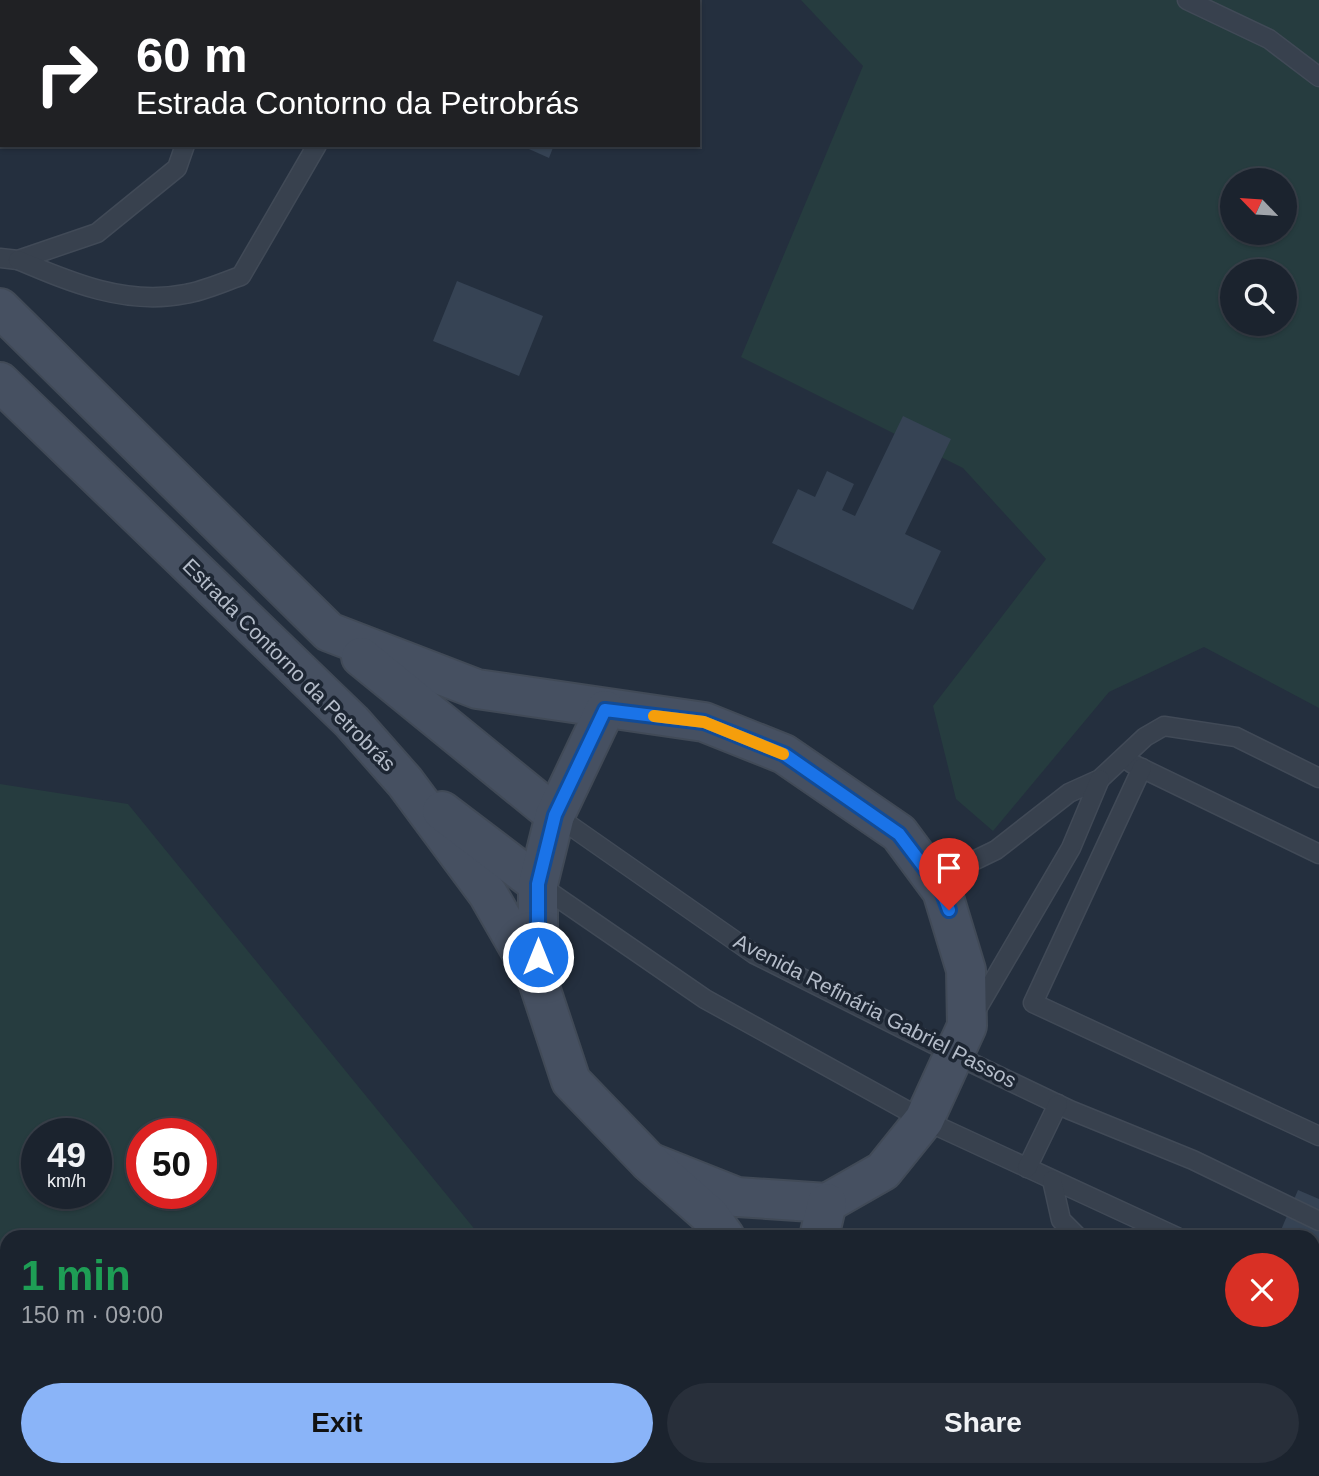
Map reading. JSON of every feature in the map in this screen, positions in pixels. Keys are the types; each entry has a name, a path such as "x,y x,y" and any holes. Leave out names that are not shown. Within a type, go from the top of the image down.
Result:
{"main road":[{"name":"Estrada Contorno da Petrobrás","path":"0,308 329,632 477,689 605,710 704,722 784,754 899,834 934,880 942,891 956,928 966,970 961,1041 924,1121 883,1171 823,1220 737,1197 649,1162"},
{"name":"Estrada Contorno da Petrobrás","path":"0,382 352,722 405,782 488,894 538,981 571,1081 649,1162 710,1216 720,1230"},
{"name":"Avenida Refinária Gabriel Passos","path":"329,632 555,815"},
{"name":"Estrada Contorno da Petrobrás","path":"538,981 538,884 555,815 605,710"},
{"path":"405,782 538,884"}],"lane":[{"path":"1186,0 1269,39 1319,77"},
{"path":"9,259 97,233 177,168 184,147"},
{"path":"9,259 78,286 136,298 184,295 241,276 316,147"},
{"path":"934,880 996,850 1069,793 1100,779 1145,737 1164,726 1236,737 1319,778"},
{"path":"1121,758 1319,854"},
{"path":"1142,768 1033,1003 1319,1136"},
{"path":"961,1041 1071,848 1100,779"},
{"name":"Avenida Refinária Gabriel Passos","path":"555,815 754,954 961,1041 1058,1104 1193,1160 1319,1221"},
{"path":"538,884 705,999 924,1121 1162,1230"},
{"path":"1027,1168 1058,1104"},
{"path":"1052,1180 1061,1220 1071,1230"}],"green space":[{"path":"801,0 1319,0 1319,708 1204,647 1109,692 993,831 956,799 933,706 1046,559 963,468 741,357 863,66"},
{"path":"0,784 128,804 475,1230 0,1230"}],"building":[{"path":"524,147 553,147 549,158"},
{"path":"457,281 543,316 519,376 433,341"},
{"path":"903,416 951,439 905,534 941,551 913,610 772,543 798,489 815,497 827,471 854,484 842,510 855,516"},
{"path":"1298,1190 1319,1199 1319,1230 1281,1230"}],"slow traffic":[{"path":"654,716 704,722 783,754"}],"route":[{"path":"538,957 538,884 555,815 605,710 704,722 784,754 899,834 942,891 949,910"}]}
